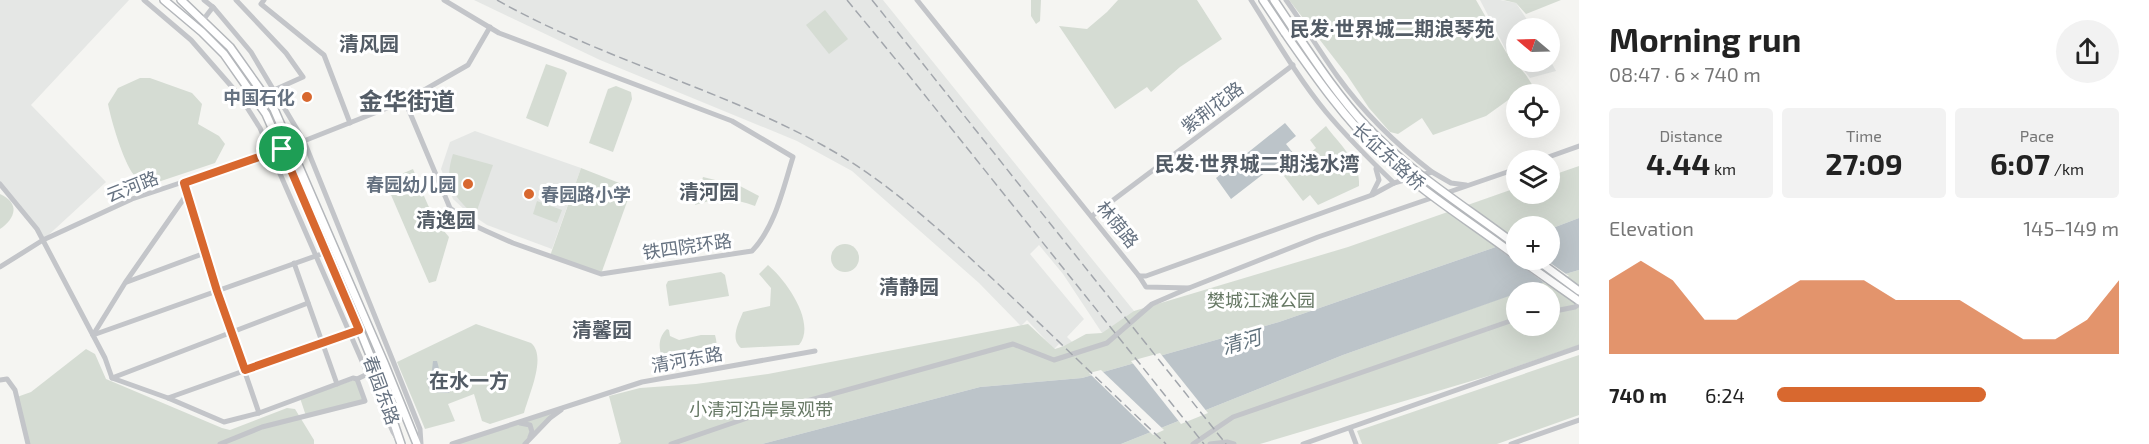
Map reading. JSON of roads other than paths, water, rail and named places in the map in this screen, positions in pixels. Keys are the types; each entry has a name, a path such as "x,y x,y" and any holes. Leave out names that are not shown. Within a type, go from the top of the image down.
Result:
{"main road":[{"name":"春园东路","path":"164,0 224,54 266,114 376,370 401,444"},
{"name":"春园东路","path":"182,0 230,47 274,109 419,444"},
{"name":"长征东路桥","path":"1263,0 1329,96 1383,155 1506,249"},
{"name":"长征东路桥","path":"1274,0 1335,89 1365,125 1388,148 1428,180 1506,238"},
{"path":"1534,270 1579,303"},
{"path":"1551,270 1579,291"}],"street":[{"path":"144,0 191,40 239,95 260,128 348,334 393,432 401,444"},
{"path":"204,0 213,7 251,52 304,141 420,429 419,444"},
{"path":"236,0 286,53 303,76 274,90"},
{"path":"264,0 261,4 324,55 350,123"},
{"name":"铁四院环路","path":"405,100 450,208 469,224 513,243 601,274 752,251 760,242 776,208 794,157 732,121 499,33 444,0"},
{"name":"林荫路","path":"917,0 1139,276 1146,276 1372,195 1394,183 1432,172"},
{"path":"1251,0 1326,111 1394,183"},
{"path":"1286,0 1339,78 1401,148 1432,172 1451,183 1467,185 1477,183"},
{"path":"203,20 213,7"},
{"path":"291,146 405,100 468,65 490,27"},
{"path":"191,40 202,32"},
{"name":"紫荆花路","path":"1092,216 1293,65"},
{"path":"1560,153 1579,146"},
{"name":"云河路","path":"0,267 43,240 132,200 282,149"},
{"path":"1371,161 1379,180 1372,195"},
{"path":"671,444 756,415 1013,344 1054,360 1107,343 1152,303 1318,237 1506,173"},
{"path":"184,183 217,291 260,412"},
{"path":"0,184 37,229 105,357 112,378"},
{"path":"93,335 125,283 187,194"},
{"path":"93,335 327,252"},
{"path":"125,283 205,253"},
{"path":"294,263 337,384"},
{"path":"1139,276 1146,287 1189,288"},
{"path":"335,302 346,297"},
{"path":"112,378 308,303"},
{"path":"1560,310 1575,307 1579,303"},
{"path":"1193,444 1233,417 1506,322"},
{"path":"168,398 359,330"},
{"path":"1303,444 1579,347"},
{"name":"清河东路","path":"452,444 642,382 815,351"},
{"path":"112,378 168,398 224,422 260,412 353,378 357,379 376,370"},
{"path":"0,380 8,379 15,390 28,444"},
{"path":"220,444 262,427 365,401 357,379"},
{"name":"清河东路","path":"527,441 566,406"},
{"path":"1511,444 1579,420"},
{"path":"517,423 524,422 530,425 532,432 527,441"},
{"path":"1350,428 1356,444"},
{"path":"1210,444 1227,442 1234,444"}],"water":[{"path":"1285,123 1296,136 1286,144 1297,158 1286,168 1280,161 1231,199 1216,178"},
{"name":"清河","path":"1579,218 1579,270 1544,282 1506,282 1506,297 1343,355 1121,444 762,444 980,387 1082,378 1279,322 1506,243 1506,270 1560,270 1560,225"},
{"path":"433,361 437,361 441,376 450,390 449,393 434,392 429,389 427,379 432,370"}],"railway":[{"path":"497,0 577,40 784,125 848,160 914,208 955,244 1166,444"},
{"path":"847,0 1204,444"},
{"path":"872,0 1226,444"}],"place":[{"name":"中国石化","path":"307,97"},
{"name":"春园幼儿园","path":"468,184"},
{"name":"春园路小学","path":"529,194"}],"district":[{"name":"民发·世界城二期浪琴苑","path":"1392,28"},
{"name":"清风园","path":"369,43"},
{"name":"金华街道","path":"407,100"},
{"name":"民发·世界城二期浅水湾","path":"1257,163"},
{"name":"清河园","path":"709,191"},
{"name":"清逸园","path":"446,219"},
{"name":"清静园","path":"909,286"},
{"name":"清馨园","path":"602,329"},
{"name":"在水一方","path":"469,380"}],"park label":[{"name":"樊城江滩公园","path":"1261,300"},
{"name":"小清河沿岸景观带","path":"761,409"}]}
